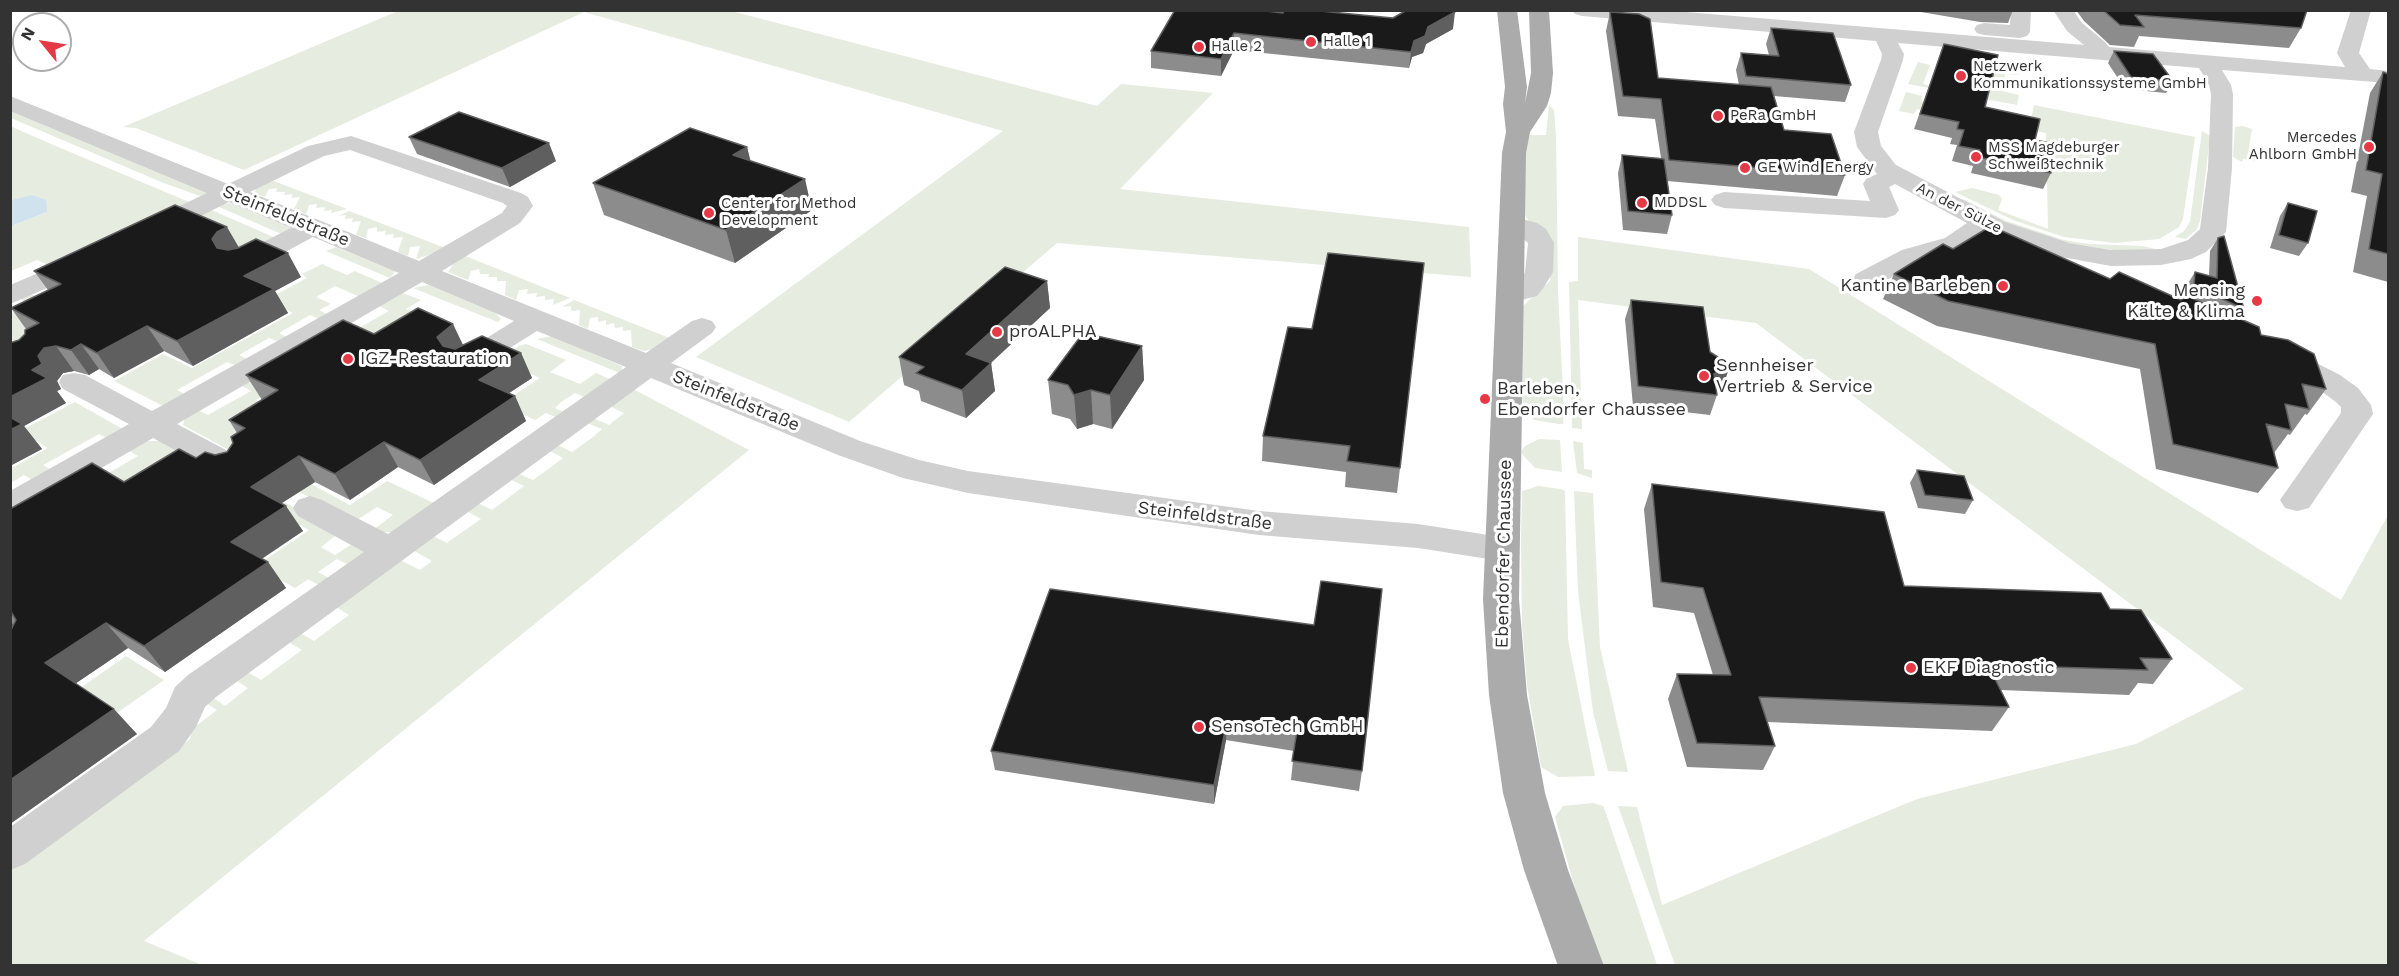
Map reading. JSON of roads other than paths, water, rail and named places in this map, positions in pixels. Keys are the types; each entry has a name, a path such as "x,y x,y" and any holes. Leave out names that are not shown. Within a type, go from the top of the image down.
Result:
{"main road":[{"name":"Ebendorfer Chaussee","path":"1507,10 1516,87 1514,104 1518,132 1514,153 1501,549 1504,660 1516,752 1526,801 1546,870 1581,966"},
{"name":"Ebendorfer Chaussee","path":"1518,132 1536,106 1540,93 1542,74 1539,10"}],"street":[{"path":"1582,10 1801,17 2022,40 2102,53 2388,77"},
{"path":"2021,10 2022,40"},
{"path":"2063,10 2074,27 2097,45 2102,53"},
{"path":"2361,10 2348,53 2363,75"},
{"path":"1801,17 1884,36 2022,40"},
{"name":"An der Sülze","path":"1884,36 1893,54 1892,60 1866,132 1869,147 1878,161 1894,175 1983,223 2034,242 2111,258 2161,257 2182,253 2197,246 2213,232 2220,168 2222,94 2220,85 2206,62"},
{"path":"2085,36 2255,49 2273,68"},
{"name":"Steinfeldstraße","path":"10,103 849,448 942,478 1215,518 1418,536 1501,549"},
{"path":"10,297 316,151 351,142 519,202 518,212 504,224 10,506"},
{"path":"1724,201 1886,210 1875,184 1894,175"},
{"path":"1866,280 1911,256 1936,251 1954,244 1983,223"},
{"path":"242,264 313,227"},
{"path":"2065,250 2090,269 2119,283"},
{"path":"466,363 536,319"},
{"path":"10,851 165,739 182,716 189,698 202,686 702,327"},
{"path":"2259,346 2329,382 2348,395 2356,405 2357,414 2297,500"},
{"path":"74,382 232,467"},
{"path":"310,508 391,551"}],"water":[{"path":"32,195 46,200 47,212 11,226 11,200"}],"place":[{"name":"Halle 1","path":"1311,42"},
{"name":"Halle 2","path":"1199,47"},
{"name":"Netzwerk Kommunikationssysteme GmbH","path":"1961,76"},
{"name":"PeRa GmbH","path":"1718,116"},
{"name":"Mercedes Ahlborn GmbH","path":"2369,147"},
{"name":"MSS Magdeburger Schweißtechnik","path":"1976,157"},
{"name":"GE Wind Energy","path":"1745,168"},
{"name":"MDDSL","path":"1642,203"},
{"name":"Center for Method Development","path":"709,213"},
{"name":"Kantine Barleben","path":"2003,286"},
{"name":"Mensing Kälte & Klima","path":"2257,301"},
{"name":"proALPHA","path":"997,332"},
{"name":"IGZ-Restauration","path":"348,359"},
{"name":"Sennheiser Vertrieb & Service","path":"1704,376"},
{"name":"Barleben, Ebendorfer Chaussee","path":"1485,399"},
{"name":"EKF Diagnostic","path":"1911,668"},
{"name":"SensoTech GmbH","path":"1199,727"}]}
